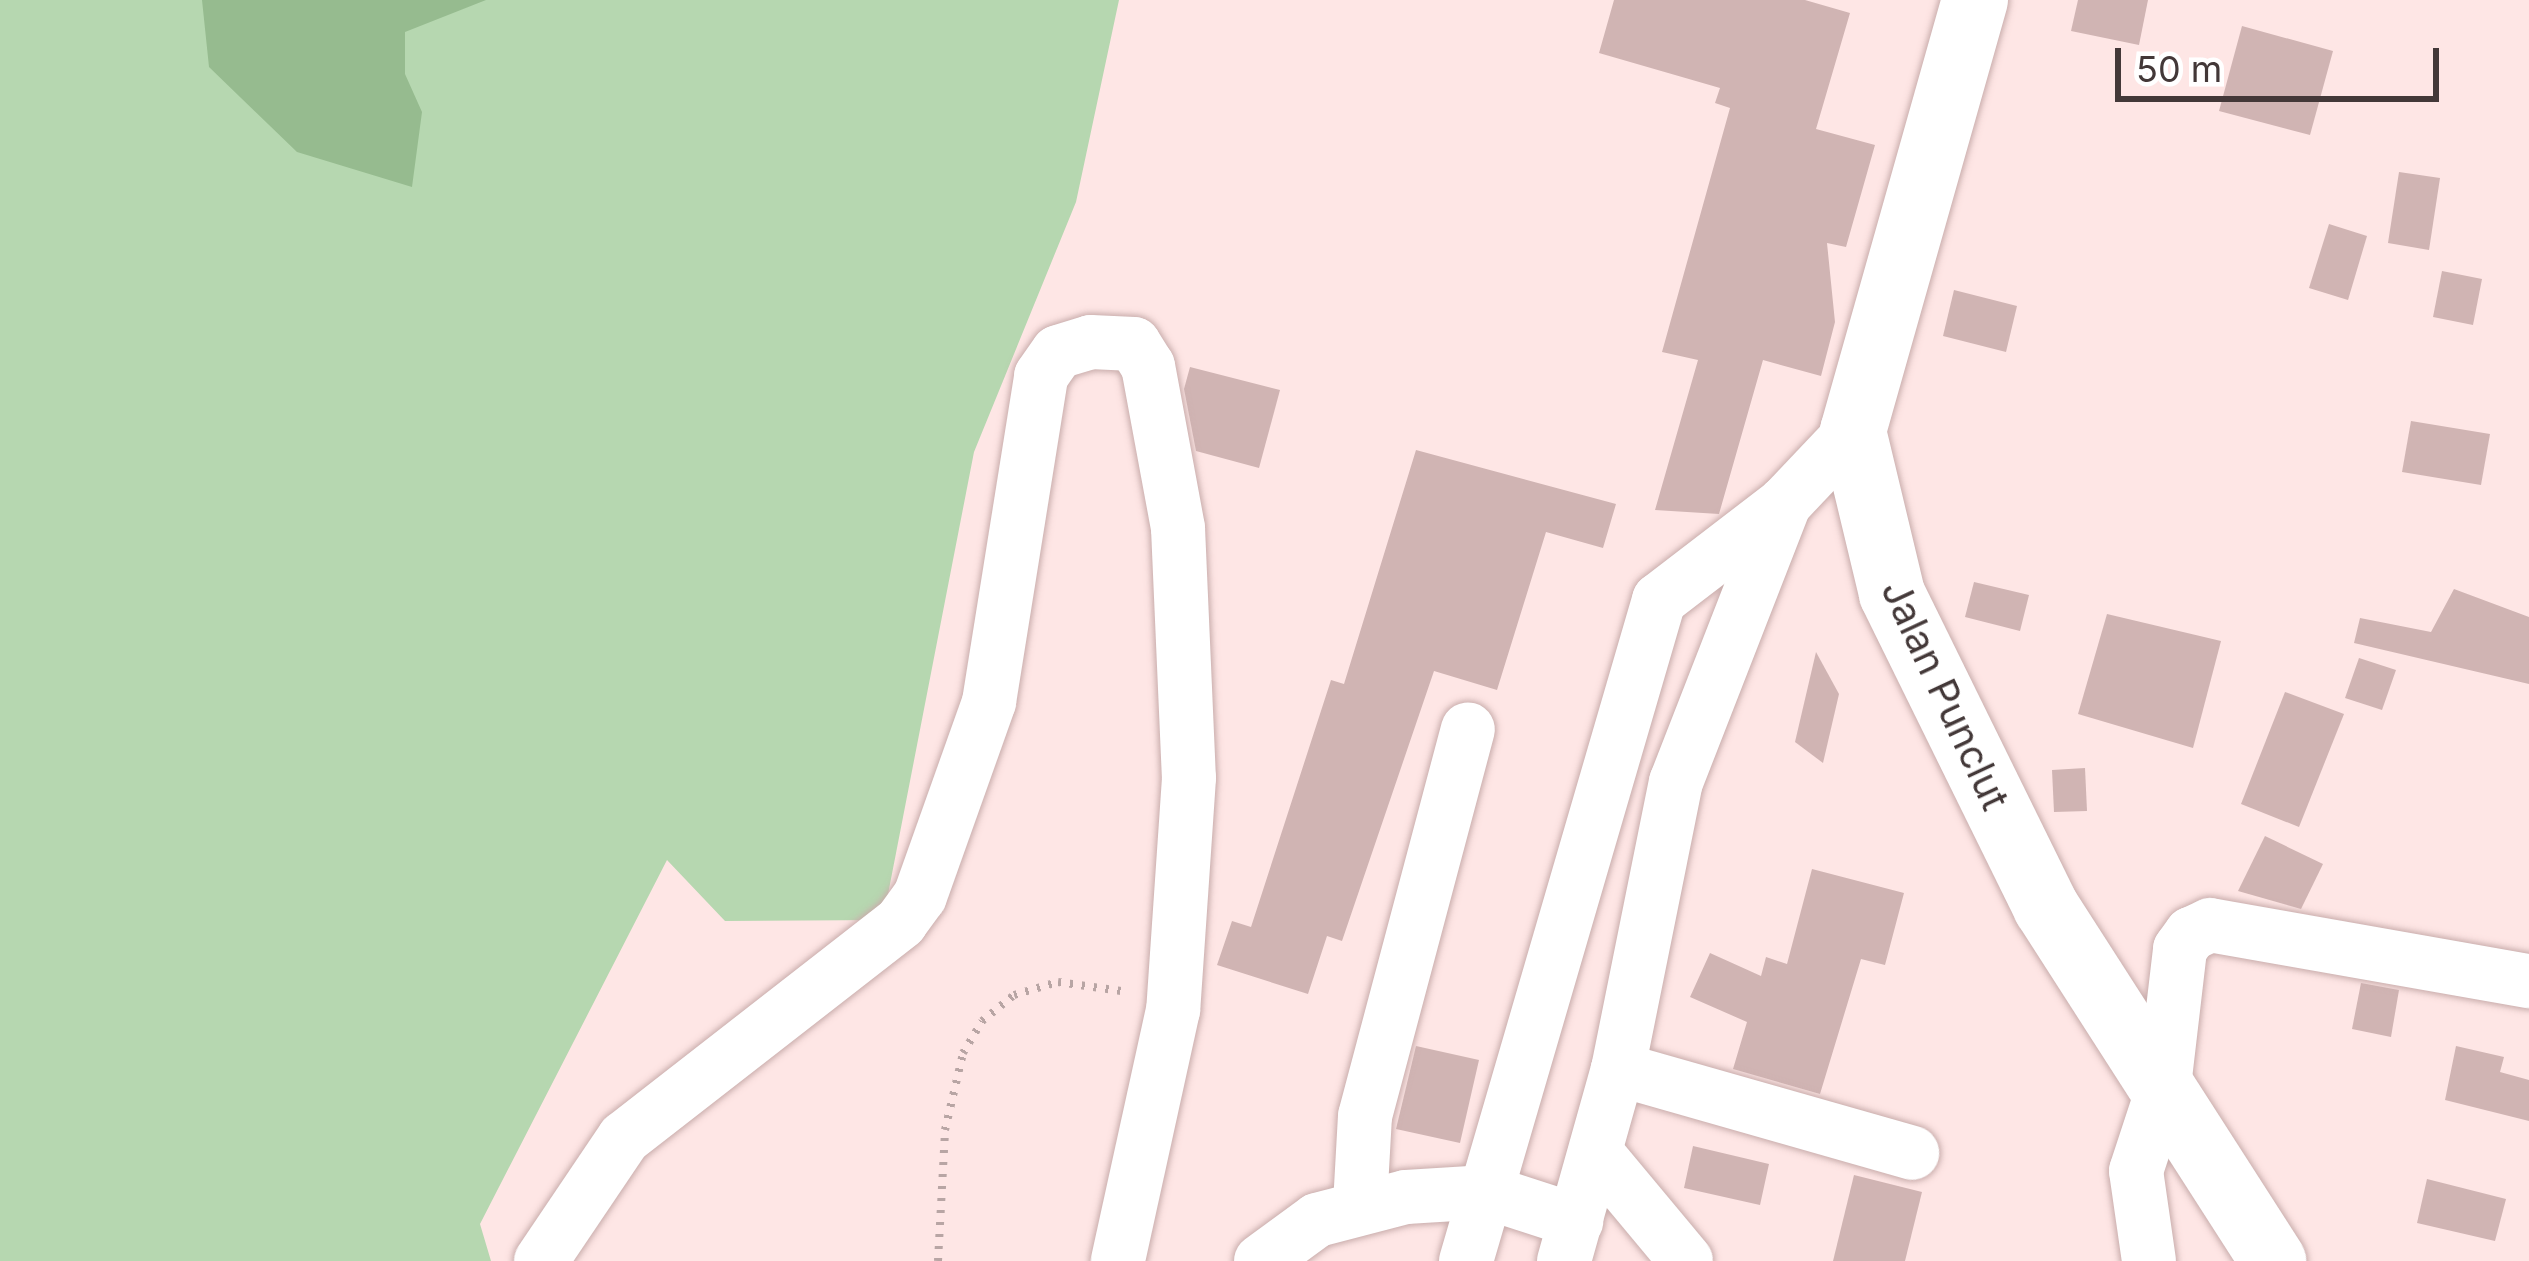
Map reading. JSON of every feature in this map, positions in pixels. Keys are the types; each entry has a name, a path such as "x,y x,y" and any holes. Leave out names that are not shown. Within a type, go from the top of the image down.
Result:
{"main road":[{"name":"Jalan Punclut","path":"1976,0 1853,431 1892,594 2046,907 2121,1034 2164,1087 2273,1261"}],"street":[{"path":"541,1261 624,1138 901,922 920,896 989,702 1041,376 1058,352 1091,342 1134,344 1148,366 1178,528 1190,778 1173,1010 1118,1261"},
{"path":"1466,1261 1660,600 1785,503 1853,431"},
{"path":"1261,1261 1317,1220 1360,1205 1487,1192 1570,1241 1618,1069 1676,782 1785,503"},
{"path":"1360,1205 1365,1116 1468,730"},
{"path":"2149,1261 2137,1171 2164,1087 2180,949 2210,926 2529,981"},
{"path":"1618,1069 1912,1153"},
{"path":"1598,1154 1686,1261"}],"path":[{"path":"938,1261 945,1130 963,1052 982,1022 1014,994 1058,982 1114,986 1173,1010"}],"shaded area":[{"path":"0,0 1119,0 1076,202 974,452 883,920 725,921 667,860 480,1224 491,1261 0,1261"},
{"path":"202,0 486,0 405,32 405,74 422,112 412,187 297,152 209,67"}],"building":[{"path":"1614,0 1805,0 1850,13 1816,129 1875,145 1846,247 1827,243 1835,322 1821,376 1763,360 1719,514 1655,510 1698,360 1662,352 1730,108 1715,103 1720,88 1599,53"},
{"path":"2078,0 2148,0 2139,45 2071,31"},
{"path":"2242,26 2333,51 2310,135 2219,111"},
{"path":"2399,172 2440,178 2429,250 2388,243"},
{"path":"2329,224 2367,236 2348,300 2309,288"},
{"path":"2442,271 2482,279 2473,325 2433,317"},
{"path":"1954,290 2017,306 2006,352 1943,336"},
{"path":"1190,367 1280,390 1259,468 1196,451 1184,389"},
{"path":"2411,421 2490,434 2481,485 2402,472"},
{"path":"1416,450 1616,504 1603,548 1546,532 1497,690 1434,671 1342,941 1327,936 1308,994 1217,965 1232,921 1251,927 1331,680 1344,684"},
{"path":"1974,582 2029,595 2020,631 1965,617"},
{"path":"2454,589 2529,617 2529,684 2354,643 2360,618 2431,632"},
{"path":"2107,614 2221,641 2193,748 2078,714"},
{"path":"1816,652 1839,694 1823,763 1795,742"},
{"path":"2359,658 2396,670 2382,710 2345,698"},
{"path":"2285,692 2344,714 2299,827 2241,804"},
{"path":"2085,768 2087,811 2054,812 2052,770"},
{"path":"2265,836 2323,864 2301,909 2238,891"},
{"path":"1812,869 1904,893 1885,965 1861,959 1820,1094 1733,1069 1747,1022 1690,997 1710,953 1761,976 1766,957 1787,964"},
{"path":"2361,983 2399,990 2391,1037 2352,1029"},
{"path":"1416,1046 1479,1060 1460,1143 1396,1129"},
{"path":"2456,1046 2504,1057 2500,1072 2529,1080 2529,1121 2445,1100"},
{"path":"1693,1146 1769,1164 1760,1205 1684,1188"},
{"path":"1854,1175 1922,1192 1905,1261 1833,1261"},
{"path":"2427,1179 2506,1199 2495,1241 2417,1223"}]}
